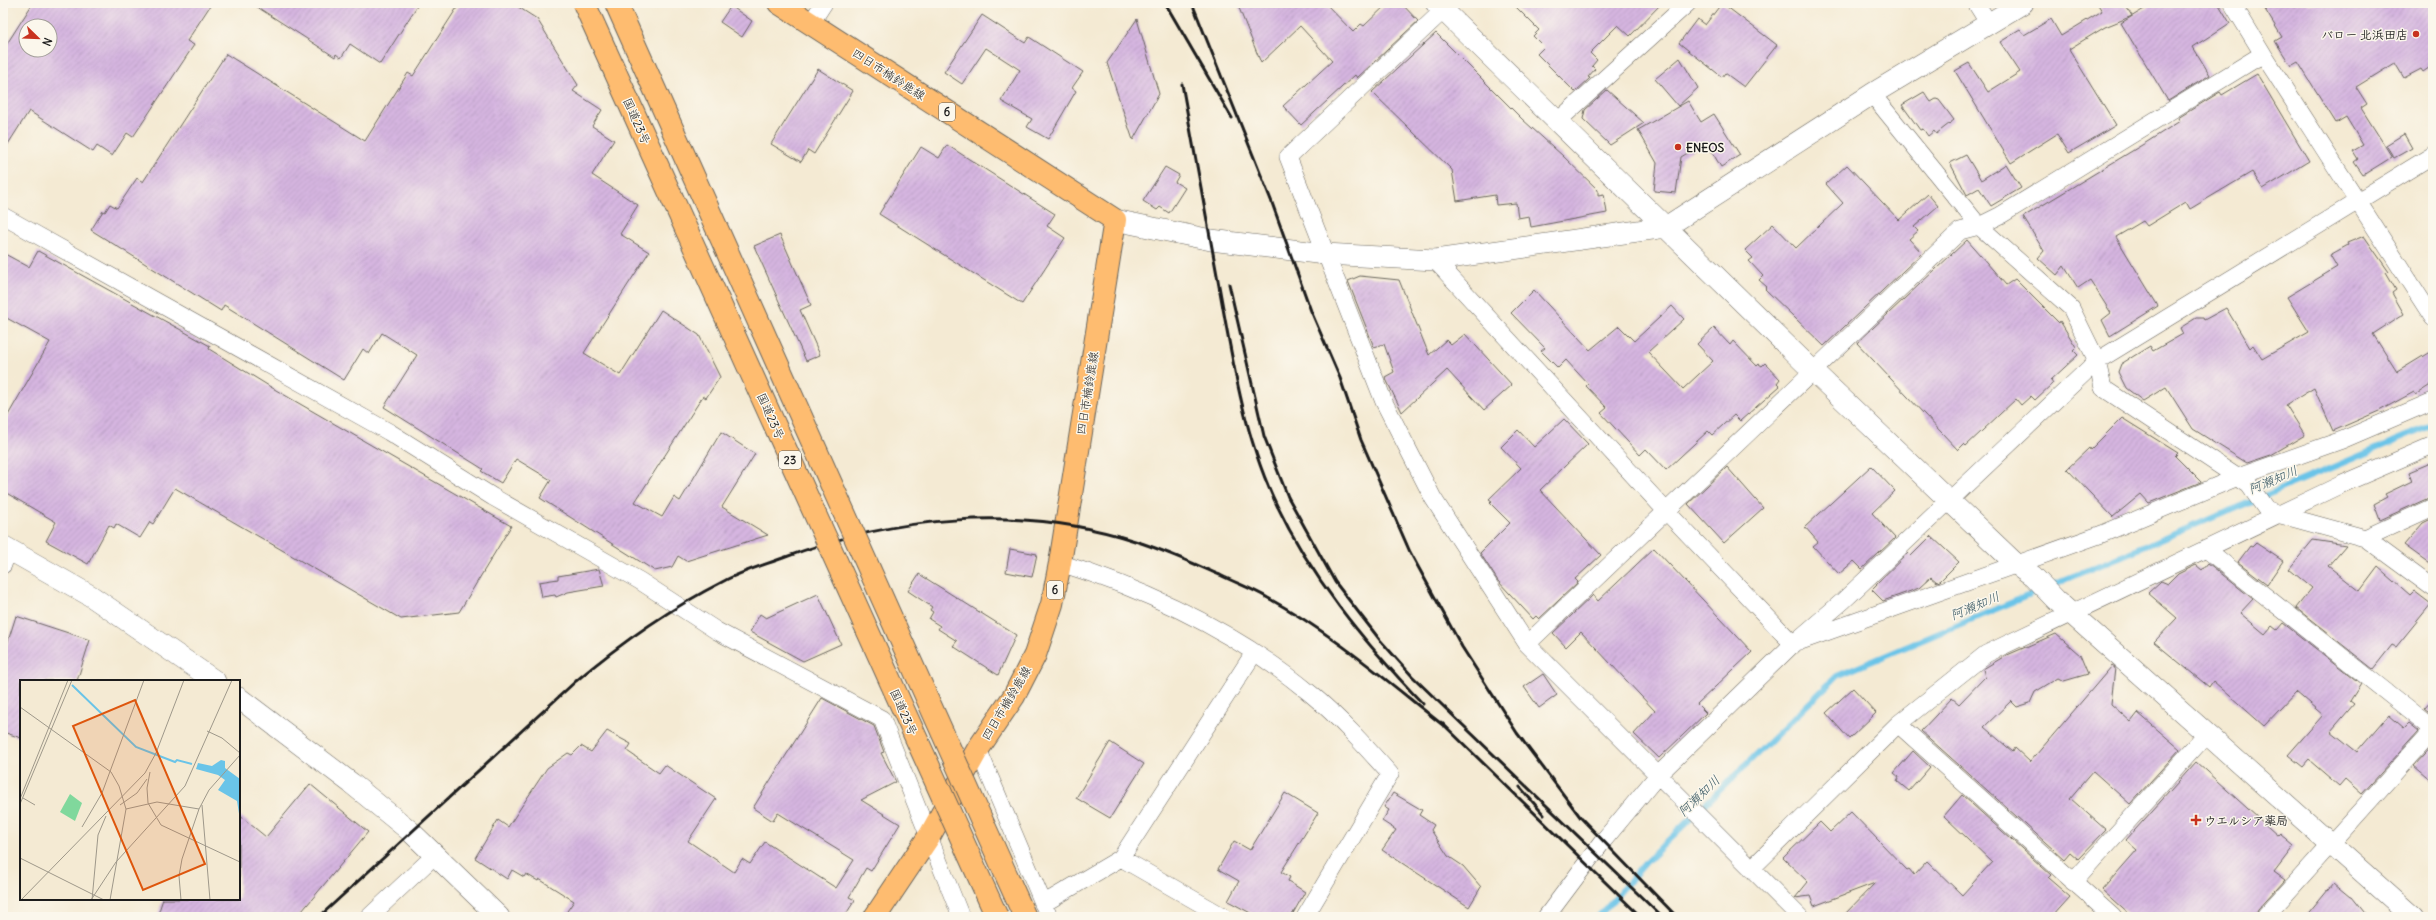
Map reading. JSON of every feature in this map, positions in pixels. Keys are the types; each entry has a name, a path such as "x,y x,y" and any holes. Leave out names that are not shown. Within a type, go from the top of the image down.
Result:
{"main road":[{"name":"国道23号","path":"584,3 997,917"},
{"name":"23","path":"616,3 1025,917"},
{"name":"四日市楠鈴鹿線","path":"779,3 1115,220 1060,563 1052,604 1035,655 1014,696 978,750 930,835 875,917"}],"street":[{"path":"811,24 824,3"},
{"path":"1558,120 1688,3"},
{"path":"1976,3 1989,24"},
{"path":"1115,220 1211,240 1325,254 1435,260 1666,227 1872,94 2023,3"},
{"path":"2232,3 2263,54 2433,318"},
{"path":"1800,917 1527,644 1433,498 1384,402 1325,254 1288,157 1444,6 1813,371 2016,564 2033,576 2063,606 2206,735 2413,917"},
{"path":"1527,644 1960,231 1979,226 2001,215 2263,54"},
{"path":"1872,94 1979,226 2071,308 2097,361 2103,388 2243,481 2274,512 2365,538 2433,588"},
{"path":"1546,917 1603,842 1658,775 1793,644 1950,500 2097,361 2433,155"},
{"path":"3,216 389,432 493,497 640,581 717,631 882,720 930,835 961,917"},
{"path":"1435,260 1667,512 1793,644"},
{"path":"1793,644 2102,534 2243,481 2433,401"},
{"path":"1746,864 1898,724 1986,654 2063,606 2206,549 2274,512 2433,445"},
{"path":"2365,538 2433,507"},
{"path":"2206,549 2433,729 2265,917"},
{"path":"5,553 91,596 214,680"},
{"path":"1060,563 1087,572 1193,617 1254,653 1311,694 1350,730 1390,774 1305,917"},
{"path":"978,750 1046,911 1121,858 1254,653"},
{"path":"240,699 351,783 410,832 499,917"},
{"path":"1898,724 2113,917"},
{"path":"2073,882 2206,735"},
{"path":"369,917 434,856"},
{"path":"1121,858 1224,917"}],"building":[{"path":"33,3 212,3 187,41 194,45 133,137 127,133 112,156 97,146 93,152 29,111 3,152 3,50 18,26 18,58 58,58 58,18 23,18"},
{"path":"251,3 419,3 380,64 350,44 341,58 336,54 335,57"},
{"path":"460,3 512,3 537,19 578,85 573,91 602,110 592,126 614,140 592,175 638,205 620,234 649,252 584,353 620,375 661,310 699,335 720,377 706,398 703,396 635,502 662,517 674,497 680,501 721,432 755,454 722,507 768,535 686,561 678,556 672,567 655,571 540,498 551,480 516,459 501,483 481,471 483,469 384,407 417,355 382,333 369,354 363,349 344,380 224,305 221,311 91,230 103,211 105,212 110,204 117,208 137,178 143,182 226,54 365,141 408,73 413,76"},
{"path":"1237,3 1325,3 1353,32 1361,24 1364,26 1388,3 1401,3 1418,21 1357,78 1355,75 1301,125 1283,106 1332,61 1300,26 1261,63"},
{"path":"1512,3 1662,3 1630,36 1618,25 1590,53 1597,60 1592,66 1595,69 1588,77 1590,78 1575,92 1537,54 1544,47 1533,36 1539,30"},
{"path":"1722,3 1777,45 1744,87 1725,73 1722,77 1679,43 1697,19 1705,25"},
{"path":"2097,3 2124,3 2132,16 2105,27 2069,49 2116,125 2069,153 2057,134 2011,163 1955,71 1969,63 1988,92 2020,72 2000,42 2020,30 2024,35 2051,19 2061,36 2102,11"},
{"path":"2154,3 2218,3 2230,23 2193,47 2210,75 2168,101 2121,23"},
{"path":"2261,3 2433,3 2433,65 2423,72 2421,69 2404,78 2395,63 2356,87 2367,104 2361,108 2392,157 2363,175 2354,162 2358,159 2353,151 2363,145 2346,117 2336,123 2298,62 2291,66 2275,41 2282,37"},
{"path":"731,6 752,21 742,37 720,22"},
{"path":"982,15 1025,43 1029,37 1083,72 1072,88 1076,91 1048,139 1027,127 1032,119 1001,101 1020,70 986,48 962,84 944,72"},
{"path":"1137,19 1159,94 1133,140 1107,63"},
{"path":"1436,33 1522,119 1598,190 1598,195 1604,194 1607,213 1531,227 1529,216 1518,218 1516,203 1496,205 1495,195 1457,201 1452,170 1372,92"},
{"path":"1680,58 1698,88 1678,106 1655,79"},
{"path":"818,69 853,91 814,154 808,150 801,162 771,144"},
{"path":"2257,74 2309,161 2263,189 2252,172 2190,209 2186,202 2147,226 2143,221 2116,237 2158,306 2110,336 2102,320 2111,313 2090,280 2078,288 2064,266 2057,275 2038,258 2044,251 2023,217 2147,142 2180,121 2178,118 2220,92 2222,95"},
{"path":"1607,90 1644,123 1610,145 1583,119 1585,110"},
{"path":"1924,92 1931,102 1936,99 1939,100 1954,120 1936,134 1934,131 1928,136 1923,129 1920,130 1902,105"},
{"path":"1688,101 1701,122 1714,114 1740,155 1721,167 1706,142 1681,157 1676,193 1654,191 1657,163 1638,130"},
{"path":"2404,134 2412,148 2394,158 2386,145"},
{"path":"947,145 1055,214 1047,226 1065,238 1022,304 879,214 921,147 939,158"},
{"path":"1966,155 1981,180 2006,164 2021,188 1991,206 1979,188 1967,195 1950,163"},
{"path":"1847,165 1899,220 1928,194 1938,206 1914,227 1918,231 1909,239 1922,253 1824,346 1765,289 1767,287 1759,280 1763,276 1749,261 1753,258 1745,250 1773,224 1796,248 1843,203 1826,184"},
{"path":"1165,167 1179,175 1175,182 1185,188 1169,213 1160,207 1157,210 1143,201"},
{"path":"780,235 811,305 800,310 820,355 806,361 754,246"},
{"path":"2364,236 2389,272 2386,273 2396,290 2392,293 2404,314 2373,334 2397,372 2433,350 2433,384 2416,395 2414,392 2379,411 2333,431 2314,388 2286,405 2305,435 2271,455 2247,463 2193,429 2166,387 2143,401 2126,388 2118,372 2121,364 2150,346 2153,351 2183,334 2180,328 2196,318 2203,318 2204,320 2226,308 2250,348 2253,345 2262,359 2309,332 2287,297 2337,267 2330,255 2348,245 2347,243"},
{"path":"1967,240 2006,285 2015,279 2059,323 2060,321 2076,347 2073,350 2078,355 2051,380 2053,383 2035,400 2031,396 2021,405 2016,399 1966,446 1964,444 1958,450 1857,343"},
{"path":"38,251 210,346 209,349 269,386 511,526 459,612 401,619 175,488 153,524 150,522 140,538 116,524 114,528 109,525 88,564 46,541 56,522 3,491 3,424 50,342 3,316 3,253 29,267"},
{"path":"1360,276 1399,280 1429,355 1446,340 1451,345 1465,334 1512,385 1484,410 1447,370 1402,412 1385,377 1394,372 1384,344 1374,347 1348,281"},
{"path":"1534,290 1590,350 1619,326 1634,341 1672,306 1684,319 1648,352 1683,389 1713,361 1697,344 1714,328 1730,345 1733,341 1757,366 1759,364 1762,366 1765,363 1780,379 1777,383 1780,386 1740,421 1734,415 1712,435 1708,431 1666,470 1646,449 1640,455 1601,413 1607,408 1586,386 1588,384 1566,360 1558,368 1541,351 1545,348 1511,313"},
{"path":"2122,418 2178,453 2175,456 2201,482 2149,503 2141,494 2113,517 2067,469 2089,448 2090,450"},
{"path":"1564,419 1588,444 1540,490 1601,555 1575,579 1578,582 1539,619 1536,616 1533,619 1498,581 1480,553 1510,523 1490,503 1492,501 1489,499 1521,468 1501,447 1518,430 1534,447"},
{"path":"2433,462 2433,496 2380,520 2374,504 2387,497 2385,494 2412,481 2409,472"},
{"path":"1871,466 1895,491 1872,513 1895,538 1862,569 1854,561 1839,574 1813,546 1818,542 1805,527"},
{"path":"1727,467 1763,508 1724,543 1688,504"},
{"path":"2433,518 2433,566 2404,545 2423,523"},
{"path":"1931,536 1959,562 1940,581 1937,582 1931,577 1919,588 1883,601 1872,590 1877,585 1876,584 1908,553 1911,556"},
{"path":"2313,540 2346,545 2328,566 2360,591 2378,567 2410,595 2414,591 2431,604 2396,647 2392,645 2373,669 2296,608 2312,588 2289,569"},
{"path":"2256,543 2283,561 2267,584 2238,562 2250,546 2252,547"},
{"path":"1654,548 1752,652 1697,704 1706,713 1659,758 1634,734 1655,711 1581,632 1566,647 1553,633 1593,595 1598,601"},
{"path":"1010,549 1037,554 1032,577 1006,572"},
{"path":"2208,563 2253,599 2240,613 2265,634 2272,626 2277,630 2283,623 2361,684 2350,701 2354,704 2331,731 2357,752 2389,715 2404,728 2409,723 2419,731 2362,794 2345,779 2339,786 2309,760 2303,767 2288,755 2323,715 2296,692 2264,726 2213,681 2209,687 2154,642 2177,618 2148,593 2161,581 2168,584 2178,574 2196,565 2202,570"},
{"path":"599,569 604,586 568,592 556,597 555,595 542,597 539,582 558,579 558,576"},
{"path":"919,574 1016,635 998,675 953,646 957,641 938,629 940,626 929,619 933,612 930,610 932,607 908,591"},
{"path":"818,594 841,644 803,661 750,632 760,614 766,618"},
{"path":"16,616 90,640 77,680 20,680 20,738 3,732 3,657"},
{"path":"2056,634 2080,655 2088,674 2064,681 2058,678 2035,692 2030,703 2017,707 2011,701 1984,727 2013,752 2015,748 2030,762 2112,666 2115,668 2111,704 2131,722 2138,713 2180,749 2130,804 2093,771 2070,798 2106,830 2078,859 2070,852 2064,859 1921,731 1952,698 1959,704 1985,677 1983,669 2005,656"},
{"path":"1543,674 1557,695 1539,708 1524,687"},
{"path":"1853,688 1876,713 1849,739 1826,713"},
{"path":"822,698 874,726 884,752 881,753 896,782 861,800 900,824 871,871 866,868 849,897 855,900 844,917 563,917 574,901 539,879 538,881 526,874 524,877 512,870 507,879 475,858 498,820 508,827 547,768 568,753 572,755 581,746 591,752 607,731 631,744 627,751 659,773 665,765 716,799 688,841 734,872 742,859 750,864 765,842 836,888 854,860 778,813 773,821 753,808"},
{"path":"2433,699 2433,716 2424,709"},
{"path":"1110,742 1144,764 1110,818 1076,798"},
{"path":"2433,745 2433,782 2414,766"},
{"path":"1913,751 1930,767 1909,791 1897,781 1899,777 1894,773"},
{"path":"2196,762 2278,836 2280,834 2294,846 2274,872 2285,880 2258,910 2255,917 2132,917 2102,890 2137,850 2126,840"},
{"path":"310,784 368,832 297,917 157,917 163,900 240,900 240,816 266,837"},
{"path":"1285,793 1318,813 1281,872 1290,877 1288,881 1305,892 1291,917 1258,917 1228,901 1239,881 1218,869 1234,841 1250,850"},
{"path":"1393,793 1422,810 1419,815 1434,825 1431,830 1448,856 1463,866 1481,887 1469,907 1382,850 1396,830 1382,821 1389,810 1384,807"},
{"path":"1962,795 2051,875 2048,878 2070,897 2052,917 1842,917 1875,883 1814,906 1810,896 1795,898 1808,882 1783,858 1820,822 1830,832 1851,812 1907,870 1909,869 1914,875 1927,861 1962,895 1992,862 1944,816"},
{"path":"2333,883 2351,897 2367,917 2305,917"}],"waterway":[{"name":"阿瀬知川","path":"1598,917 1647,861 1837,676 2433,425"}],"railway":[{"path":"1165,3 1232,118"},
{"path":"1192,3 1271,200 1311,311 1340,378 1361,440 1410,552 1462,647 1517,733 1581,818 1677,917"},
{"path":"1182,84 1234,367 1246,420 1263,472 1287,526 1321,581 1359,632 1423,704"},
{"path":"1229,284 1264,436 1288,497 1335,582 1380,640 1412,676 1662,917"},
{"path":"319,917 576,681 647,626 704,591 746,571 825,544 869,532 913,524 958,520 1002,519 1047,522 1091,529 1157,548 1250,589 1292,612 1359,658 1444,726"},
{"path":"1441,722 1641,917"},
{"path":"1520,787 1544,815"}],"place":[{"name":"バロー 北浜田店","path":"2416,34"},
{"name":"ENEOS","path":"1678,147"},
{"name":"ウエルシア薬局","path":"2196,820"}]}
